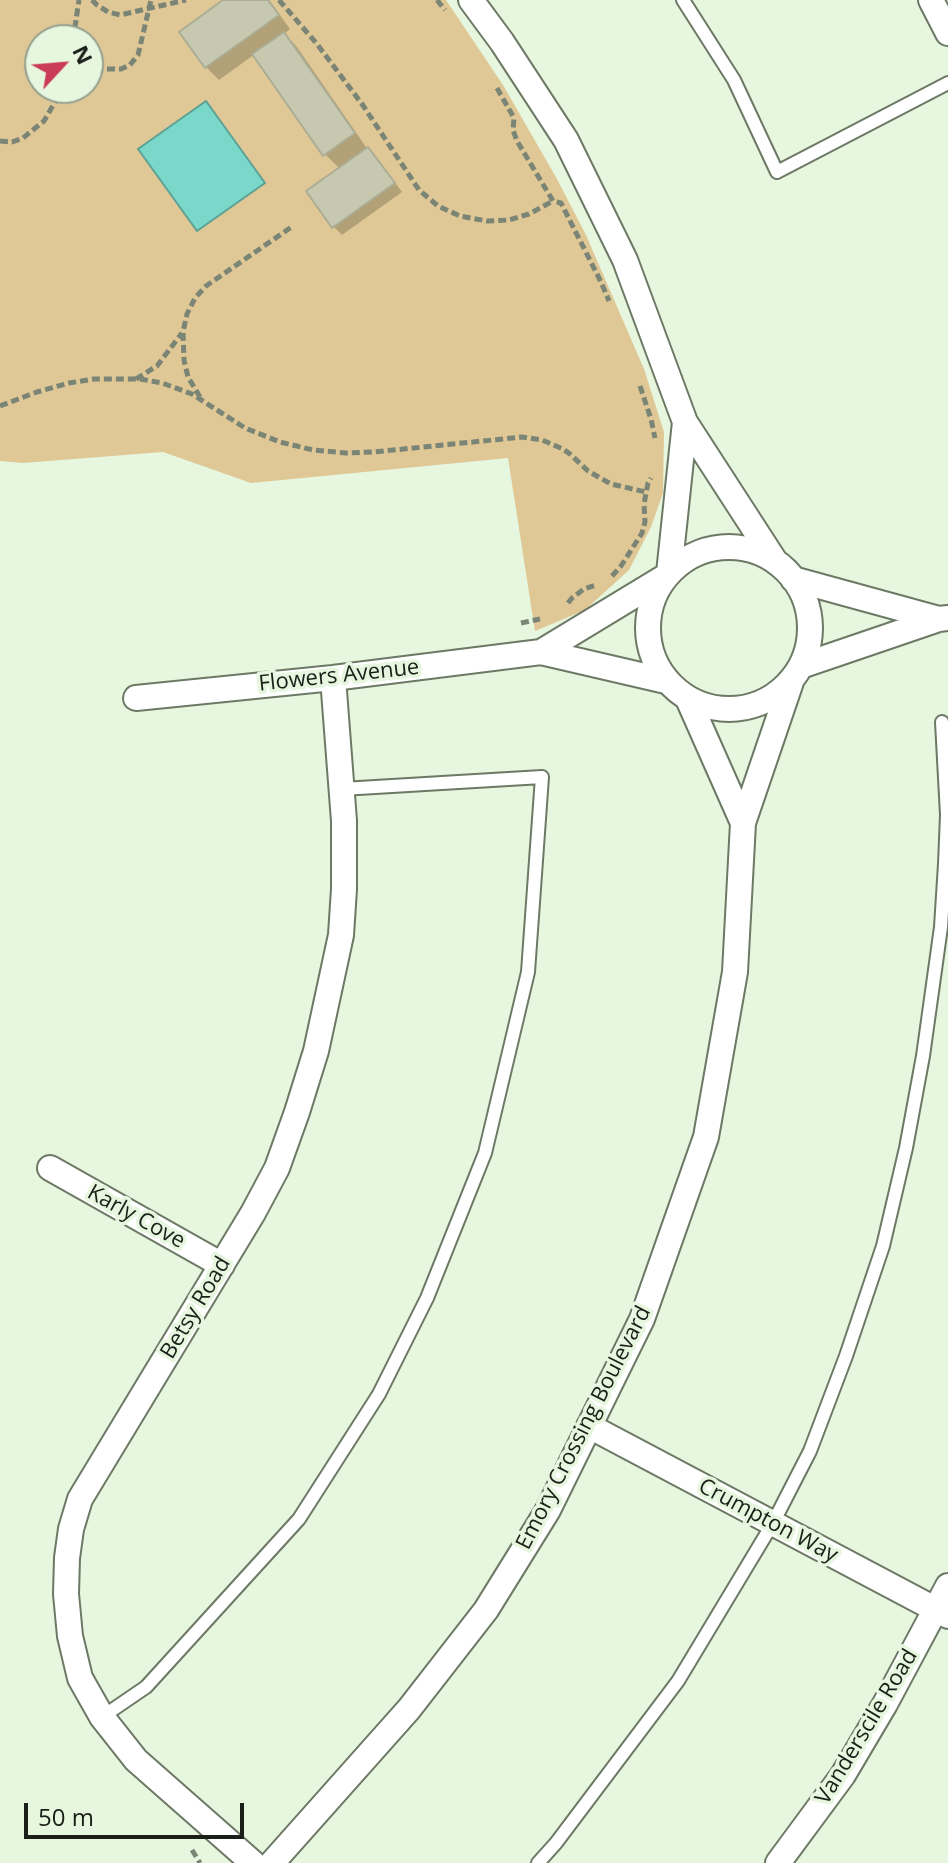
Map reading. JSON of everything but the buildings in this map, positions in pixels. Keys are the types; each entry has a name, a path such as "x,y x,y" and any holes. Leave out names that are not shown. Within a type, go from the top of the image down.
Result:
{"street":[{"path":"471,0 566,140 625,260 685,422 775,561 793,579 805,599 810,622 809,645 796,674"},
{"path":"931,0 948,33"},
{"path":"667,575 685,422"},
{"path":"775,561 754,551 731,546 708,549 687,558 667,575 651,602 647,629 652,657 666,681 688,699 715,709 743,709 769,699 796,674 944,618"},
{"name":"Flowers Avenue","path":"541,652 667,575"},
{"path":"793,579 944,618"},
{"name":"Flowers Avenue","path":"136,698 541,652 666,681"},
{"name":"Emory Crossing Boulevard","path":"272,1863 409,1709 486,1610 548,1510 642,1319 706,1137 735,972 743,823 796,674"},
{"name":"Betsy Road","path":"253,1863 136,1760 102,1717 80,1678 70,1636 67,1558 80,1499 277,1168 316,1051 341,935 344,889 344,821 333,678"},
{"name":"Emory Crossing Boulevard","path":"688,699 743,823"},
{"name":"Karly Cove","path":"50,1168 222,1265"},
{"name":"Crumpton Way","path":"589,1426 942,1613"},
{"name":"Vanderscile Road","path":"778,1863 843,1775 942,1613 948,1586"}],"lane":[{"path":"683,0 734,80 777,172 948,83"},
{"path":"538,1863 678,1681 773,1523 810,1451 846,1356 883,1246 923,1056 941,927 948,815 942,722"},
{"path":"102,1717 146,1687 299,1519 379,1394 427,1298 485,1153 528,972 542,777 342,789"}],"path":[{"path":"77,24 79,0"},
{"path":"92,0 108,12 120,15 186,0"},
{"path":"104,69 121,69 130,65 138,55 151,0"},
{"path":"279,0 362,104 419,190 438,206 460,216 487,221 509,220 529,214 553,201 561,203 613,311"},
{"path":"437,0 446,12"},
{"path":"495,85 514,118 513,130 517,141 553,201"},
{"path":"0,141 12,142 23,138 44,121 54,104"},
{"path":"201,400 188,377 184,360 183,332 195,298 206,286 293,226"},
{"path":"136,379 157,366 183,332"},
{"path":"0,406 69,383 94,379 136,379 162,383 192,394 245,428 280,442 313,450 374,452 522,437 542,440 570,454 588,471 611,484 646,492"},
{"path":"639,381 655,441"},
{"path":"609,579 642,533 648,483 656,470"},
{"path":"563,611 572,598 584,589 599,584"},
{"path":"521,623 551,617"},
{"path":"192,1850 200,1863"}],"shaded area":[{"path":"0,0 446,0 503,85 586,235 644,369 664,432 663,493 651,527 629,570 585,610 535,631 508,458 251,483 163,452 23,463 0,461"}],"water":[{"path":"206,101 265,183 197,231 138,149"}]}
